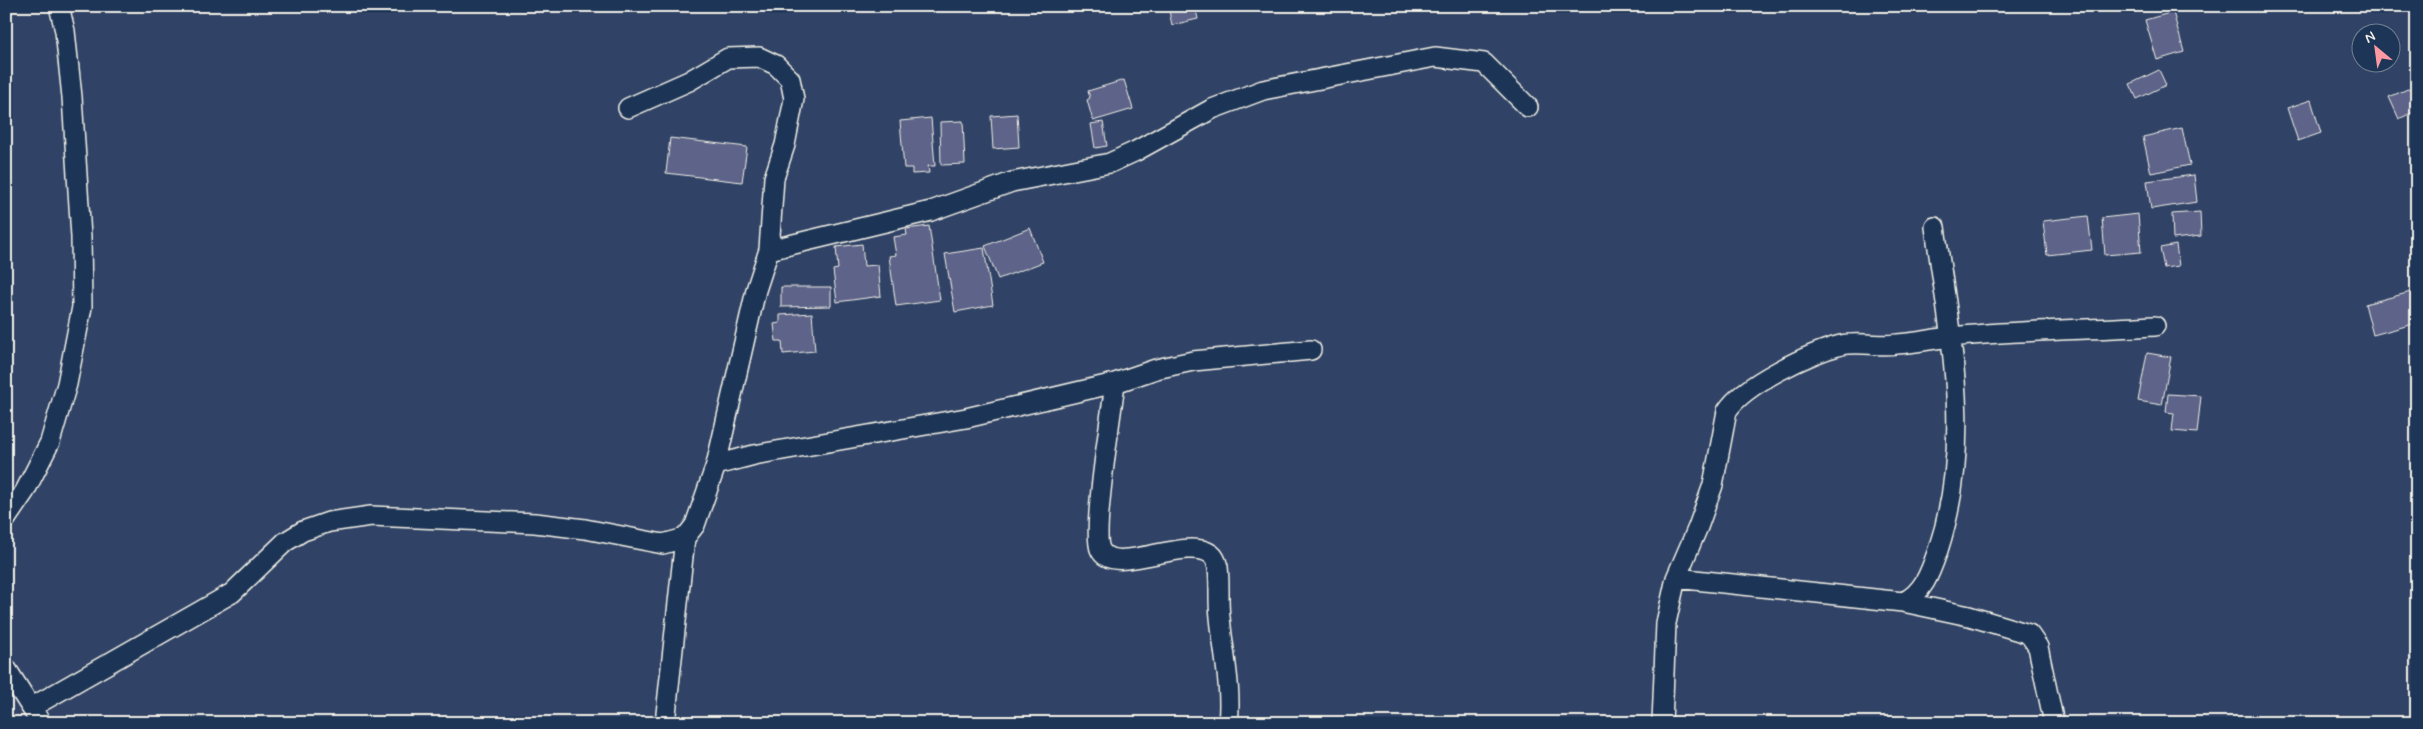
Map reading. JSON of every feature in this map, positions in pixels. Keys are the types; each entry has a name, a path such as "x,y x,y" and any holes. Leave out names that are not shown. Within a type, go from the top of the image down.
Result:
{"street":[{"path":"6,519 24,491 50,442 67,384 82,307 81,237 72,97 65,31 59,6"},
{"path":"628,108 689,81 728,58 759,57 776,65 790,79 794,99 785,145 774,178 769,250 756,290 716,465 695,525 685,538 665,723"},
{"path":"769,250 931,211 1012,182 1110,163 1136,151 1212,109 1263,90 1435,57 1484,63 1528,107"},
{"path":"1903,602 1918,593 1930,571 1946,526 1954,485 1958,419 1954,362 1934,227"},
{"path":"1662,723 1666,622 1676,578 1698,527 1713,485 1728,411 1734,401 1743,393 1789,366 1840,346 1858,342 1898,344 1950,337 2155,326"},
{"path":"716,465 754,455 966,418 1193,361 1311,350"},
{"path":"1115,382 1101,506 1100,548 1110,558 1122,560 1190,548 1210,553 1215,558 1218,566 1228,723"},
{"path":"6,668 36,715 232,593 285,542 303,531 329,522 372,516 535,523 585,529 664,544 685,538"},
{"path":"1676,578 1903,602 1969,616 2029,634 2038,647 2054,723"}],"building":[{"path":"1168,6 1195,6 1198,19 1172,25"},
{"path":"2173,12 2184,52 2157,60 2145,20"},
{"path":"2159,70 2166,85 2137,99 2130,84"},
{"path":"1124,80 1133,109 1093,121 1087,100 1090,98 1088,91"},
{"path":"2410,88 2417,103 2417,110 2399,119 2389,97"},
{"path":"2311,100 2321,133 2298,141 2287,108"},
{"path":"1017,114 1019,147 993,149 991,116"},
{"path":"931,118 935,166 928,166 929,173 912,174 912,168 904,168 900,121"},
{"path":"963,121 965,164 941,165 940,122"},
{"path":"1103,122 1107,146 1095,148 1091,124"},
{"path":"2182,128 2190,165 2151,173 2143,137"},
{"path":"670,138 747,147 742,182 666,173"},
{"path":"2194,175 2197,202 2151,209 2147,181"},
{"path":"2200,212 2201,236 2173,239 2172,214"},
{"path":"2138,214 2141,252 2105,255 2102,218"},
{"path":"2088,216 2092,250 2047,255 2043,221"},
{"path":"929,226 940,300 896,306 889,256 896,255 893,237 907,235 906,229"},
{"path":"1030,228 1043,262 998,279 985,246"},
{"path":"862,244 864,266 878,265 881,296 837,302 833,270 838,269 836,247"},
{"path":"2176,245 2179,266 2164,268 2160,248"},
{"path":"984,248 993,305 955,312 945,254"},
{"path":"781,287 831,287 831,306 781,307"},
{"path":"2411,292 2417,323 2373,335 2365,304"},
{"path":"812,313 815,351 783,354 782,341 776,341 774,324 780,323 780,315"},
{"path":"2147,353 2171,357 2162,405 2138,401"},
{"path":"2168,394 2201,396 2197,433 2172,431 2174,413 2166,412"},
{"path":"2417,645 2417,661 2411,659"}]}
